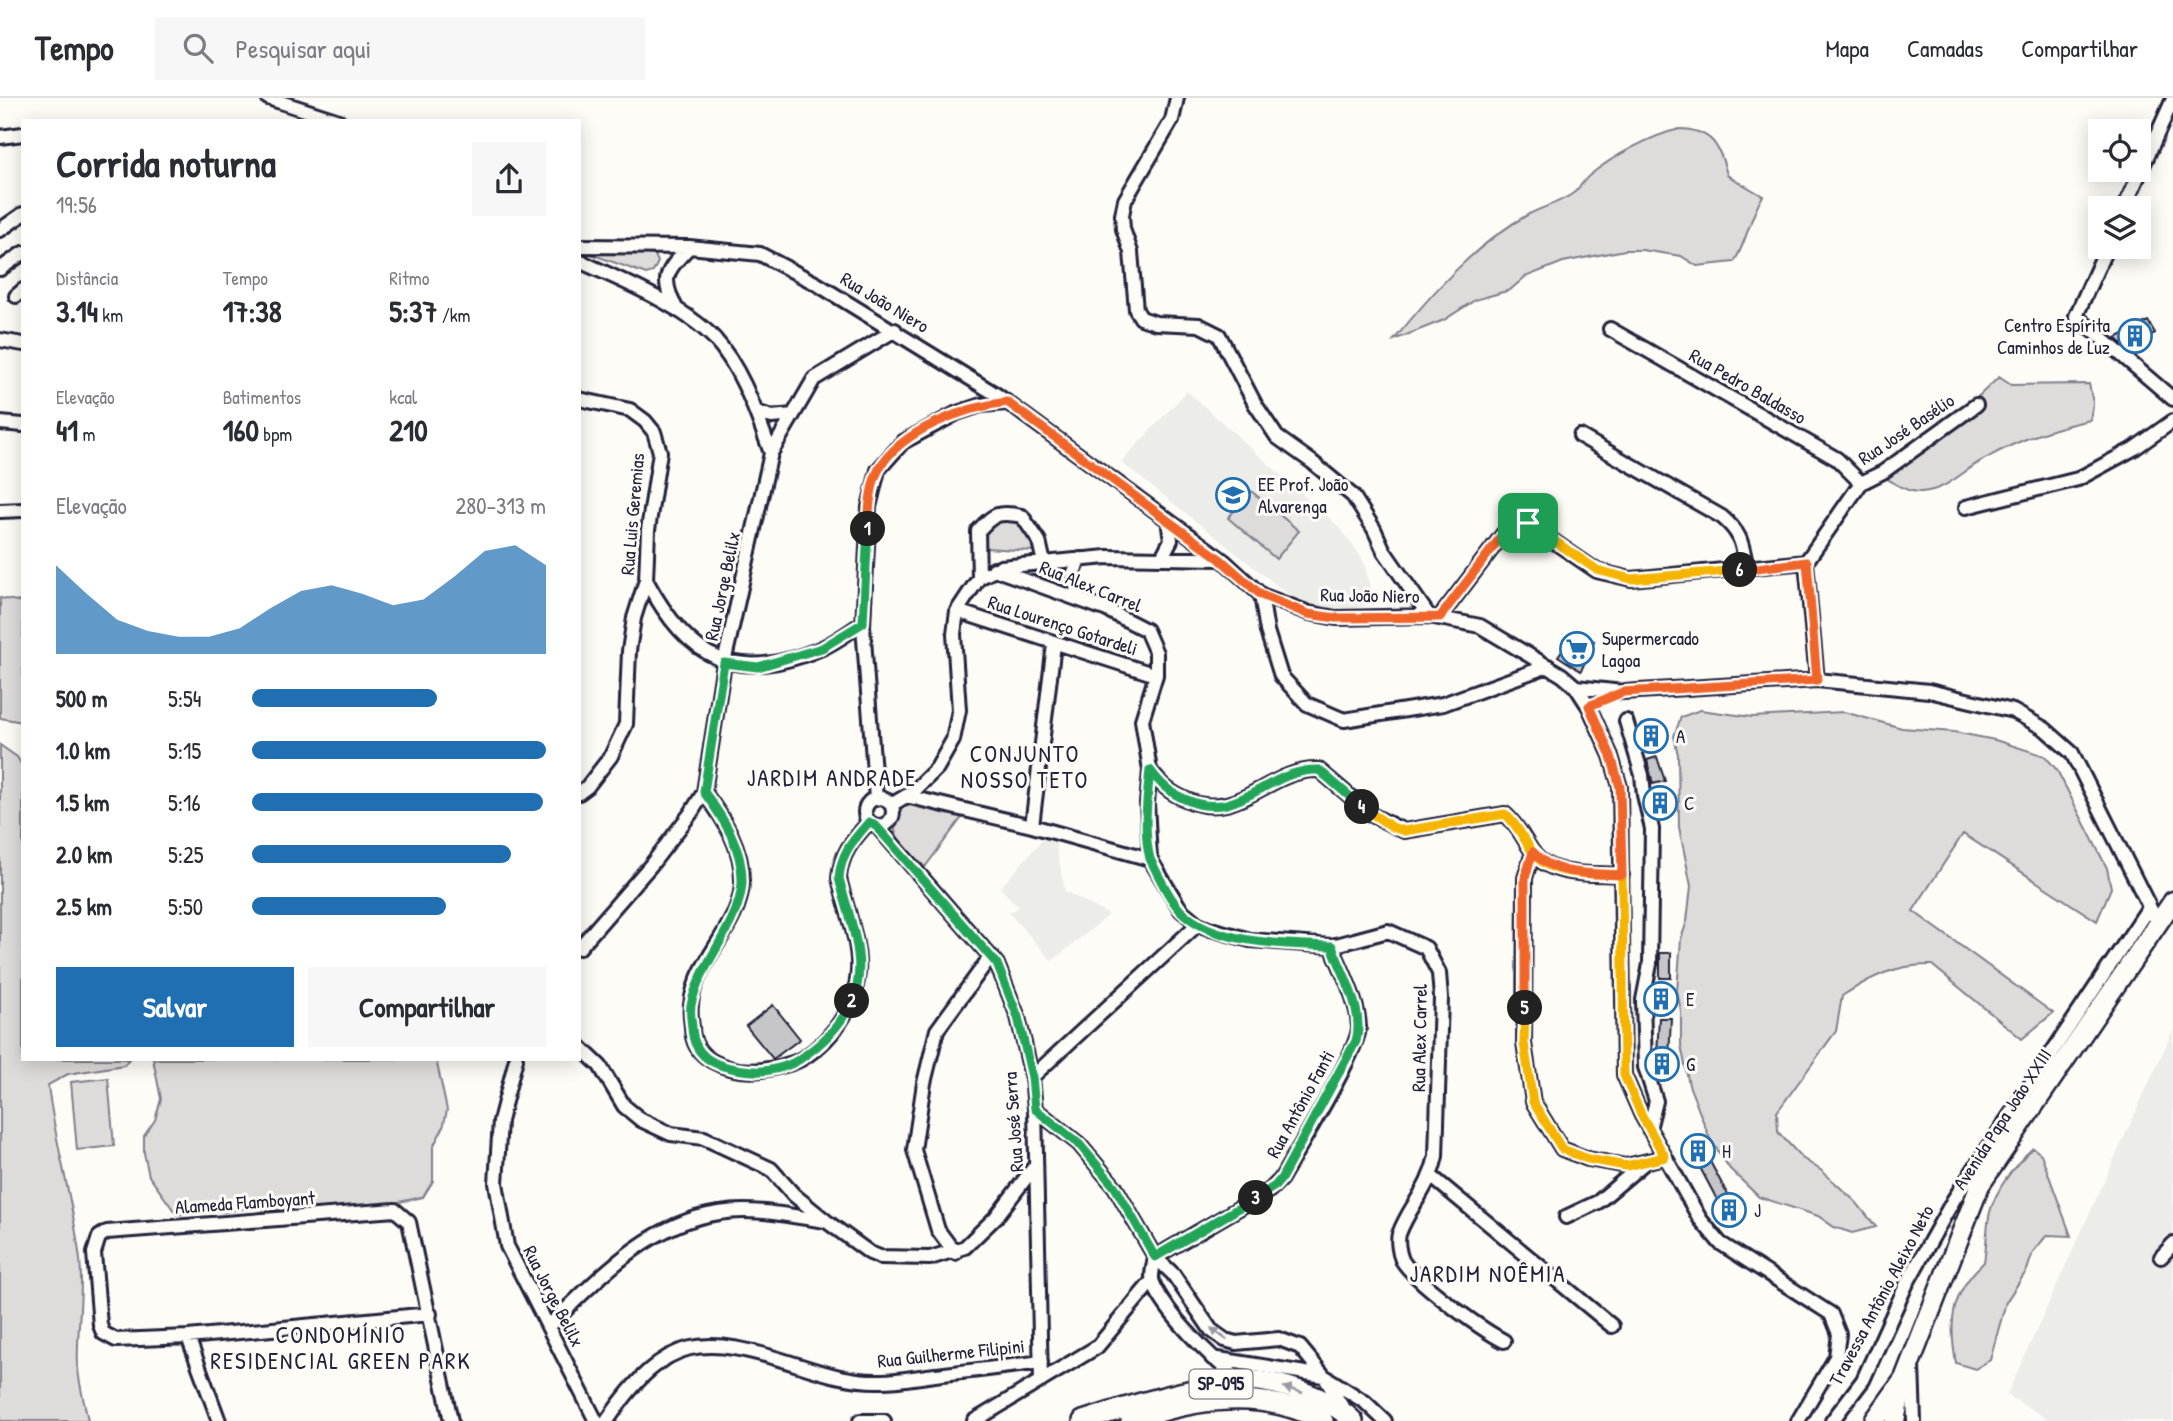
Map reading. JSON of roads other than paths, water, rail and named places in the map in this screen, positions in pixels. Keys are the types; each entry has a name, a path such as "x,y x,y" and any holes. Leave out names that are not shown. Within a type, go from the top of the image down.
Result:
{"main road":[{"name":"Avenida Papa João XXIII","path":"1874,1421 1904,1379 1980,1185 2153,914 2173,901"},
{"name":"Avenida Papa João XXIII","path":"1895,1421 1904,1379"},
{"name":"SP-095","path":"1083,1421 1180,1392 1239,1380 1291,1388 1349,1417"},
{"name":"SP-095","path":"1131,1421 1188,1405 1241,1397 1283,1405 1323,1421"}],"street":[{"path":"268,98 333,119"},
{"path":"1177,98 1172,120 1125,200 1122,215 1123,229 1132,252 1136,310 1141,318 1156,323 1199,325 1219,335 1255,404 1277,437 1353,496 1384,551 1435,616 1507,529 1518,523 1528,523 1597,570 1631,579 1807,562 1817,680"},
{"path":"2129,196 2173,99"},
{"path":"0,137 21,134"},
{"path":"0,230 21,215"},
{"name":"Rua João Niero","path":"581,246 689,247 760,254 895,330 1007,402 1220,559 1261,595 1308,614 1336,618 1435,616 1480,626 1548,666 1576,687 1589,706 1611,756 1620,787 1624,1075 1650,1129 1700,1219 1720,1243 1831,1314 1839,1334 1836,1357 1798,1421"},
{"path":"678,311 666,289 666,278 670,268 689,247"},
{"path":"0,269 21,254"},
{"path":"2102,259 2076,316 2173,398"},
{"path":"581,262 678,311 713,338 745,384 771,453"},
{"name":"Rua Pedro Baldasso","path":"1610,329 1837,459 1861,483"},
{"name":"Rua Jorge Belilx","path":"581,946 651,865 704,792 724,663 771,453 819,374 895,330"},
{"path":"0,340 20,342"},
{"name":"Rua Luis Geremias","path":"581,399 630,410 654,432 660,452 648,530 646,580 634,618 629,651 626,724 611,756 581,792"},
{"path":"876,799 863,623 869,506 878,470 903,442 957,413 981,405 1007,402"},
{"name":"Rua José Basélio","path":"1807,562 1861,483 1883,472 1976,405"},
{"path":"756,412 772,417 793,415"},
{"path":"1966,507 2078,479 2135,448 2173,421"},
{"path":"0,423 21,425"},
{"path":"1580,436 1721,517 1736,529 1747,569"},
{"path":"0,511 21,510"},
{"path":"979,578 978,531 991,516 1007,513 1022,516 1039,541 1044,563"},
{"path":"1162,557 1171,540 1168,520"},
{"path":"891,805 906,796 937,768 953,740 959,710 954,634 957,611 979,578 994,569 1080,559 1220,559"},
{"path":"1079,599 1073,574 1080,559"},
{"name":"Rua Alex Carrel","path":"994,569 1079,599 1146,630 1156,653 1156,675 1142,720 1150,770 1147,803 1150,859 1181,911 1198,924 1250,940 1332,946 1388,931 1426,947 1439,973 1441,998 1436,1156 1432,1176"},
{"path":"646,580 663,612 700,648 724,663 758,667 822,648 863,623"},
{"path":"1261,595 1267,631 1281,676 1307,704 1344,720 1443,704 1548,666"},
{"name":"Rua Lourenço Gotardeli","path":"957,611 1156,675"},
{"path":"1032,826 1055,644"},
{"path":"1576,687 1623,692 1817,680 1929,691 2013,711 2045,729 2072,753 2153,914"},
{"path":"1589,706 1623,692"},
{"path":"1626,721 1642,775 1652,829 1650,964 1645,982 1643,1024 1645,1067 1656,1101 1650,1129"},
{"path":"1150,770 1164,789 1202,807 1227,806 1292,773 1319,770 1372,816 1392,827 1415,831 1477,817 1505,814 1513,821 1543,864 1562,871 1622,875"},
{"path":"704,792 726,823 741,860 742,886 736,911 703,970 691,1003 692,1034 695,1046 708,1059 727,1069 762,1071 793,1063 827,1040 846,1014 858,989 859,960 839,878 840,864 845,851 873,824 890,822 893,814 891,805 885,799 876,799 865,808 873,824"},
{"path":"906,796 1032,826 1150,859"},
{"name":"Rua José Serra","path":"873,824 997,964 1018,1017 1032,1077 1035,1109 1041,1381"},
{"path":"1533,852 1525,878 1524,1043 1533,1102 1562,1149 1588,1159 1626,1166 1665,1157"},
{"name":"Travessa Antônio Aleixo Neto","path":"1832,1421 1863,1380 1908,1283 1954,1199 2153,914"},
{"path":"1032,1077 1198,924"},
{"name":"Rua Antônio Fanti","path":"1155,1257 1275,1186 1335,1083 1359,1030 1356,1010 1332,946"},
{"path":"955,1253 938,1230 914,1150 924,1083 937,1030 990,956"},
{"path":"581,1048 600,1066 624,1106 640,1120 671,1134 704,1138 771,1169 794,1195 826,1221 870,1253 880,1257 930,1258 955,1253 996,1217 1035,1166"},
{"name":"Rua Jorge Belilx","path":"515,1061 500,1121 496,1184 507,1246 596,1421"},
{"path":"1035,1109 1079,1144 1115,1187 1155,1257 1173,1274 1211,1330 1225,1340 1236,1343 1279,1339 1300,1347 1324,1376 1349,1417"},
{"path":"1566,1217 1598,1202 1644,1162"},
{"path":"1504,1341 1461,1314 1402,1260 1399,1235 1432,1176 1612,1326"},
{"name":"Alameda Flamboyant","path":"188,1337 116,1340 103,1333 94,1253 99,1237 107,1232 395,1210 409,1222 430,1314"},
{"path":"548,1327 601,1275 659,1232 717,1213 754,1211 826,1221"},
{"path":"2161,1257 2173,1244"},
{"path":"974,1421 1097,1348 1152,1281 1155,1257"},
{"path":"1152,1281 1167,1306 1212,1358 1239,1380"},
{"path":"219,1421 188,1337 430,1314 451,1421"},
{"name":"Rua Guilherme Filipini","path":"607,1421 649,1369 676,1350 703,1344 764,1354 839,1378 882,1381 1041,1362"},
{"path":"1212,1358 1324,1376 1366,1402 1385,1421"},
{"path":"1912,1361 1914,1421"},
{"path":"860,1421 884,1421"}],"place":[{"name":"Centro Espírita Caminhos de Luz","path":"2135,336"},
{"name":"EE Prof. João Alvarenga","path":"1233,495"},
{"name":"Supermercado Lagoa","path":"1577,649"},
{"name":"A","path":"1651,736"},
{"name":"C","path":"1660,803"},
{"name":"E","path":"1661,999"},
{"name":"G","path":"1662,1064"},
{"name":"H","path":"1698,1151"},
{"name":"J","path":"1729,1210"}],"district":[{"name":"CONJUNTO NOSSO TETO","path":"1025,767"},
{"name":"JARDIM ANDRADE","path":"832,778"},
{"name":"JARDIM NOÊMIA","path":"1488,1274"},
{"name":"CONDOMÍNIO RESIDENCIAL GREEN PARK","path":"341,1348"}]}
